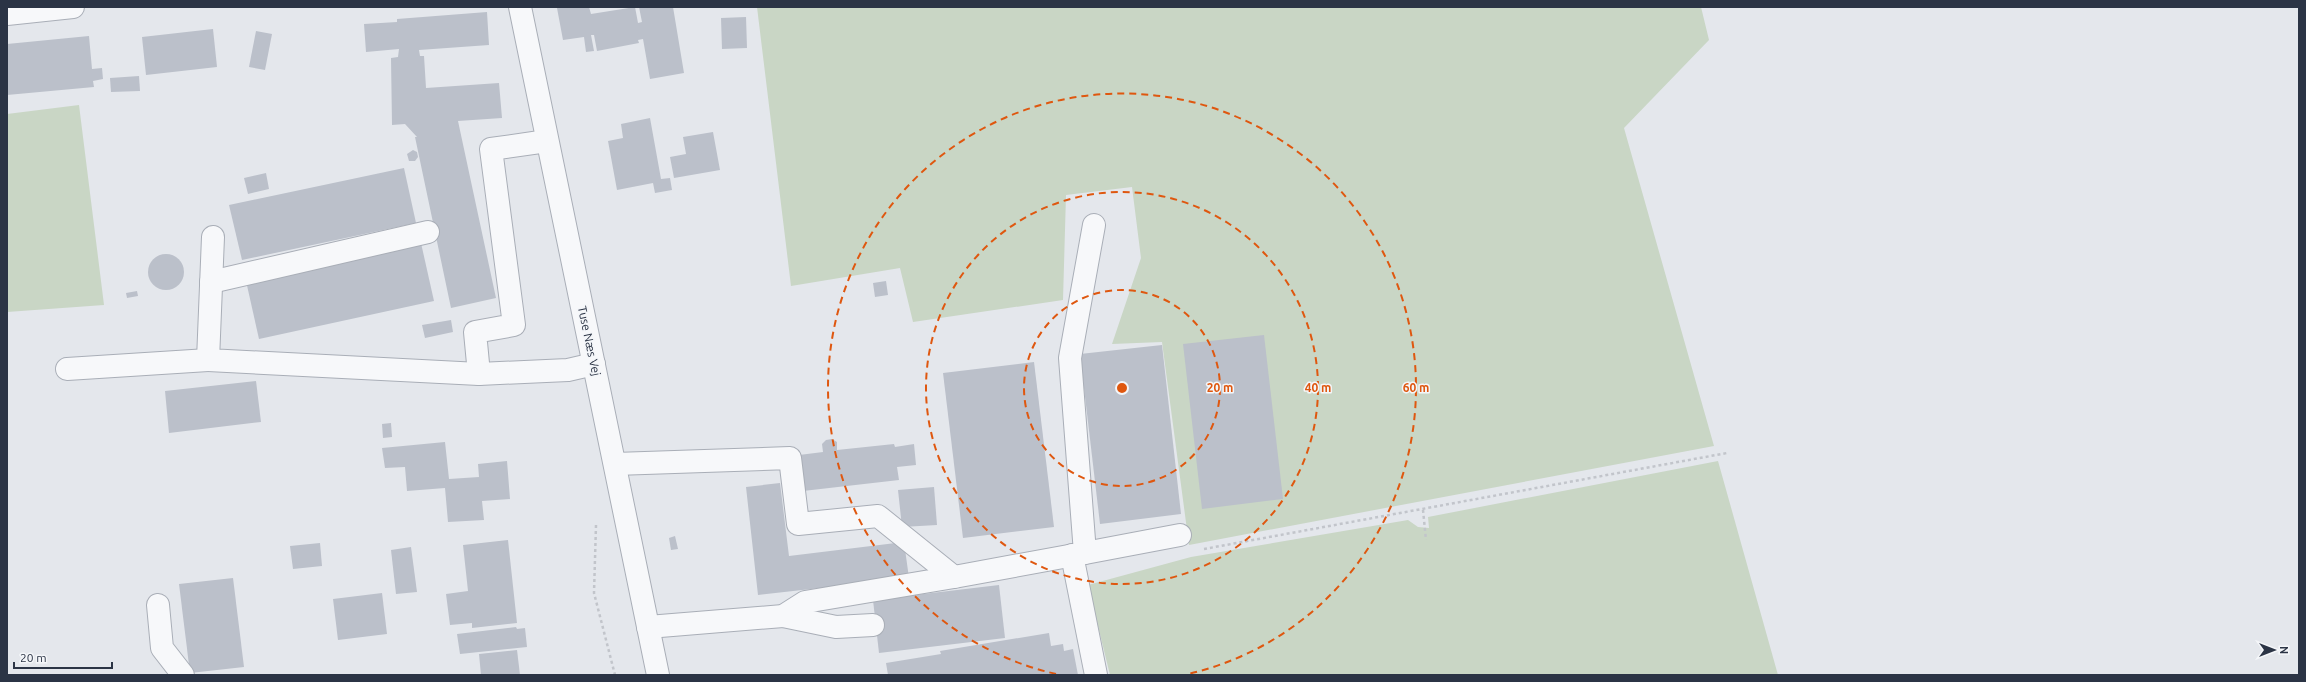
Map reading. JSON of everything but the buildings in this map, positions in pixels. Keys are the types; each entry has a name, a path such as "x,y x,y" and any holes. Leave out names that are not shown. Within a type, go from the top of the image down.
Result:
{"street":[{"path":"7,14 73,7"},
{"name":"Tuse Næs Vej","path":"520,7 658,675"},
{"path":"479,374 475,332 514,326 491,149 548,140"},
{"path":"1094,225 1070,358 1079,554 1096,675"},
{"path":"211,282 428,232"},
{"path":"208,360 213,237"},
{"path":"67,369 208,360 479,374 568,370 594,364"},
{"path":"615,464 790,458 798,524 878,516 954,577"},
{"path":"783,616 805,602 954,577 1180,535"},
{"path":"158,605 162,648 183,675"},
{"path":"648,627 783,616 836,627 873,625"}],"path":[{"path":"1203,549 1423,510 1727,453"},
{"path":"1423,510 1426,540"}],"green space":[{"path":"757,7 1701,7 1709,40 1624,128 1714,446 1189,545 1162,342 1112,344 1141,258 1132,187 1066,195 1063,300 913,322 900,268 791,286"},
{"path":"79,105 104,305 7,312 7,114"},
{"path":"1718,461 1778,675 1110,675 1088,585 1191,557 1408,520 1418,527 1429,528 1428,517"}]}
